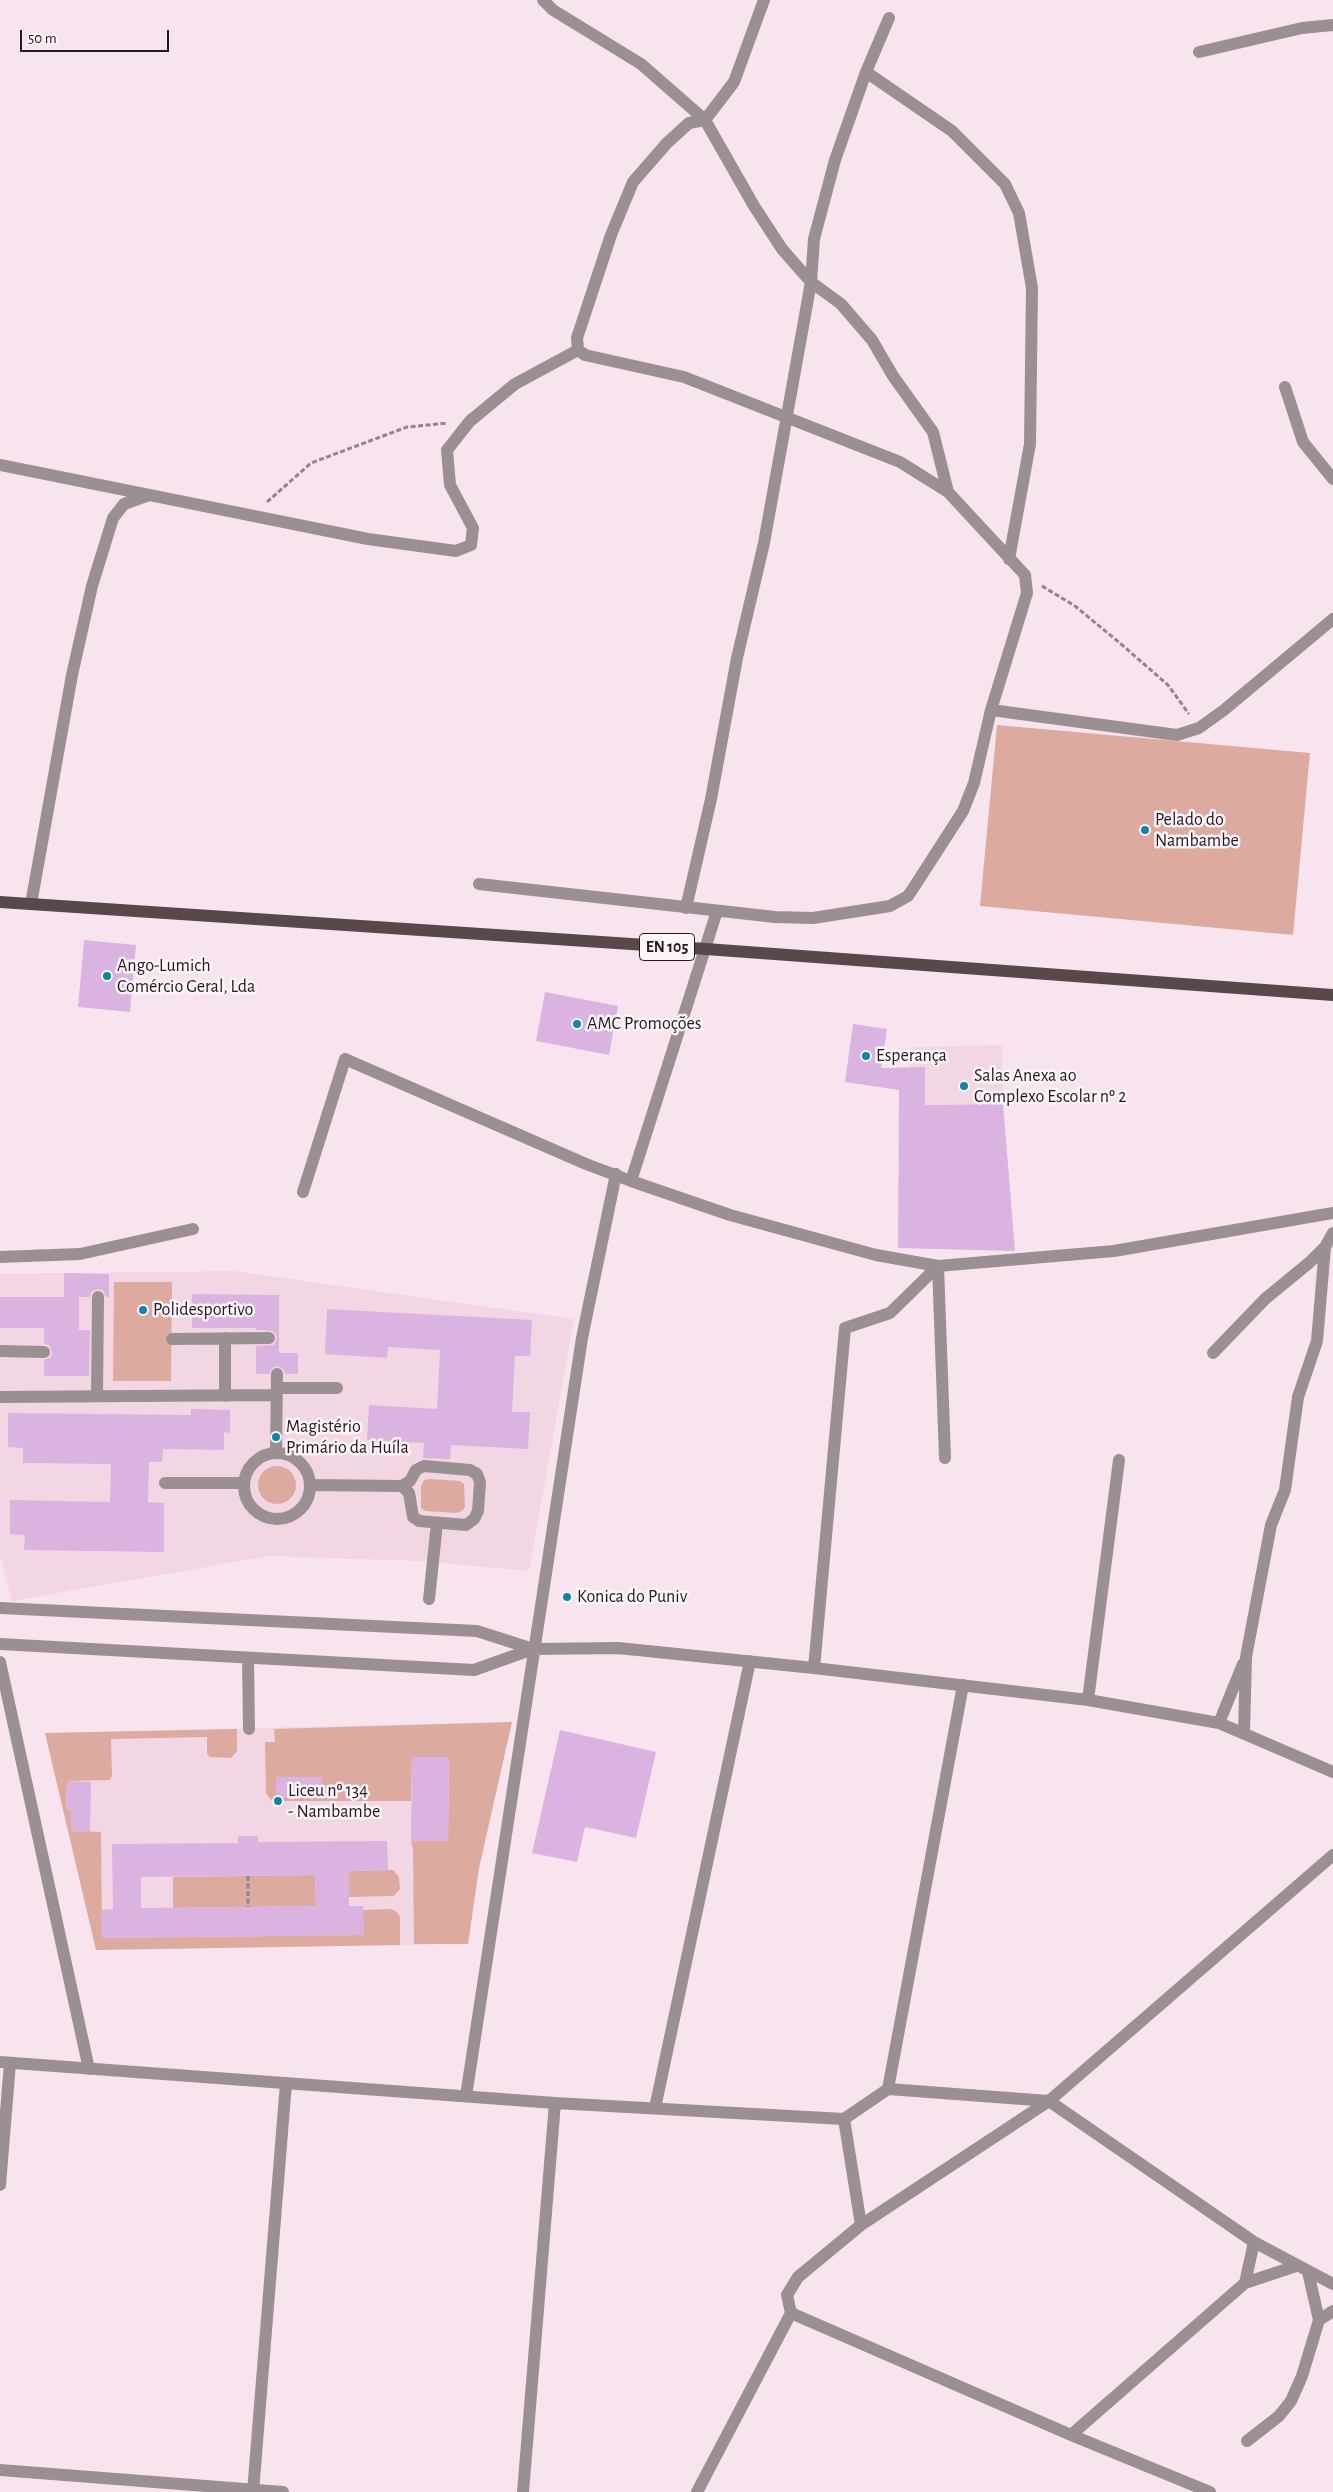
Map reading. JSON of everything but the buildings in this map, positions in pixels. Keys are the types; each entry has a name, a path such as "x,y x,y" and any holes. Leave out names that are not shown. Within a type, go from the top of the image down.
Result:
{"main road":[{"name":"EN 105","path":"0,902 706,949 1333,995"}],"street":[{"path":"543,0 553,10 641,64 704,120 777,241 812,282 841,304 872,340 893,376 933,432 948,492"},
{"path":"578,350 578,338 605,254 633,182 667,143 689,123 704,120 734,82 764,0"},
{"path":"686,908 710,799 737,658 764,543 812,282 816,231 835,160 866,72 889,18"},
{"path":"1199,52 1302,28 1333,25"},
{"path":"866,72 952,131 1005,184 1019,213 1032,288 1030,444 1009,559"},
{"path":"478,884 775,918 812,918 890,906 908,896 963,811 974,783 990,710 1027,593 1025,575 948,492 900,462 684,376 585,354 578,350"},
{"path":"0,466 368,539 456,551 472,545 473,528 450,484 447,450 470,421 515,384 578,350"},
{"path":"1285,387 1303,442 1333,479"},
{"path":"30,904 72,675 92,586 113,518 124,504 150,495"},
{"path":"990,710 1177,735 1199,728 1224,710 1333,619"},
{"path":"631,1182 717,911"},
{"path":"303,1192 345,1059 631,1182 730,1215 876,1254 938,1266 1114,1251 1333,1213"},
{"path":"466,2096 582,1338 616,1174"},
{"path":"0,1257 80,1254 193,1229"},
{"path":"1213,1353 1265,1299 1325,1247 1333,1233"},
{"path":"1244,1733 1246,1657 1271,1525 1285,1490 1298,1397 1317,1342 1325,1247"},
{"path":"938,1266 945,1458"},
{"path":"814,1668 845,1328 890,1314 938,1266"},
{"path":"97,1396 98,1298"},
{"path":"225,1338 225,1396"},
{"path":"172,1339 269,1338"},
{"path":"0,1351 44,1352"},
{"path":"276,1452 277,1374"},
{"path":"0,1397 225,1396 338,1388"},
{"path":"276,1452 289,1455 298,1460 305,1468 310,1485 308,1499 302,1508 294,1515 273,1519 262,1516 252,1509 246,1500 243,1484 249,1467 257,1458 276,1452"},
{"path":"1088,1700 1119,1460"},
{"path":"310,1485 402,1486 410,1481 416,1470 424,1466 470,1470 477,1474 480,1482 478,1511 474,1519 466,1525 419,1521 412,1517 408,1493 402,1486"},
{"path":"165,1483 243,1484"},
{"path":"430,1599 437,1522"},
{"path":"0,1608 477,1631 533,1649 618,1648 963,1684 1088,1700 1219,1723 1333,1772"},
{"path":"0,1644 474,1670 533,1649"},
{"path":"1219,1723 1246,1657"},
{"path":"248,1659 249,1729"},
{"path":"655,2108 750,1661"},
{"path":"0,1662 89,2069"},
{"path":"888,2089 963,1684"},
{"path":"698,2492 791,2313 787,2295 798,2277 860,2225 1049,2101 1333,1856"},
{"path":"0,2185 5,2063 555,2103 844,2119 888,2089 1049,2101 1254,2242 1333,2284"},
{"path":"253,2491 286,2083"},
{"path":"523,2492 555,2103"},
{"path":"844,2119 860,2225"},
{"path":"1245,2283 1254,2242"},
{"path":"1071,2435 1245,2283 1296,2266"},
{"path":"1247,2440 1279,2416 1291,2401 1302,2376 1319,2320 1308,2272"},
{"path":"1319,2320 1333,2311"},
{"path":"791,2313 1071,2435 1210,2492"},
{"path":"0,2470 283,2492"}],"path":[{"path":"253,515 311,463 407,428 470,421"},
{"path":"1025,575 1075,606 1161,679 1199,728"},
{"path":"248,1876 248,1907"}],"shaded area":[{"name":"Pelado do Nambambe","path":"997,725 1310,753 1293,935 980,906"},
{"name":"Salas Anexa ao Complexo Escolar nº 2","path":"1002,1045 1003,1104 925,1105 925,1068 910,1068 910,1047"},
{"name":"Magistério Primário da Huíla","path":"234,1271 574,1319 529,1571 420,1561 269,1556 12,1601 0,1555 0,1274"},
{"name":"Polidesportivo","path":"114,1282 172,1282 171,1381 113,1381"},
{"path":"277,1466 290,1472 296,1485 290,1498 277,1504 264,1498 258,1485 264,1472"},
{"path":"424,1480 460,1481 464,1484 465,1507 462,1511 456,1513 426,1511 421,1508 421,1486"},
{"name":"Liceu nº 134 - Nambambe","path":"512,1722 479,1868 468,1944 96,1950 45,1733"},
{"path":"512,1722 479,1868 468,1944 414,1944 413,1850 411,1841 448,1841 449,1757 412,1757 411,1801 272,1801 266,1793 265,1742 275,1742 274,1729"},
{"path":"237,1729 237,1751 231,1758 210,1757 207,1754 207,1737 111,1739 112,1776 110,1780 67,1781 66,1809 71,1810 71,1831 101,1832 102,1938 363,1935 363,1910 390,1909 397,1912 400,1917 400,1945 96,1950 45,1733"},
{"path":"393,1870 399,1877 400,1889 394,1896 349,1897 349,1871"},
{"path":"315,1875 316,1906 173,1908 173,1877"}],"place":[{"name":"Pelado do Nambambe","path":"1145,830"},
{"name":"Ango-Lumich Comércio Geral, Lda","path":"107,976"},
{"name":"AMC Promoções","path":"577,1024"},
{"name":"Esperança","path":"866,1056"},
{"name":"Salas Anexa ao Complexo Escolar nº 2","path":"964,1086"},
{"name":"Polidesportivo","path":"143,1310"},
{"name":"Magistério Primário da Huíla","path":"276,1437"},
{"name":"Konica do Puniv","path":"567,1597"},
{"name":"Liceu nº 134 - Nambambe","path":"278,1801"}]}
